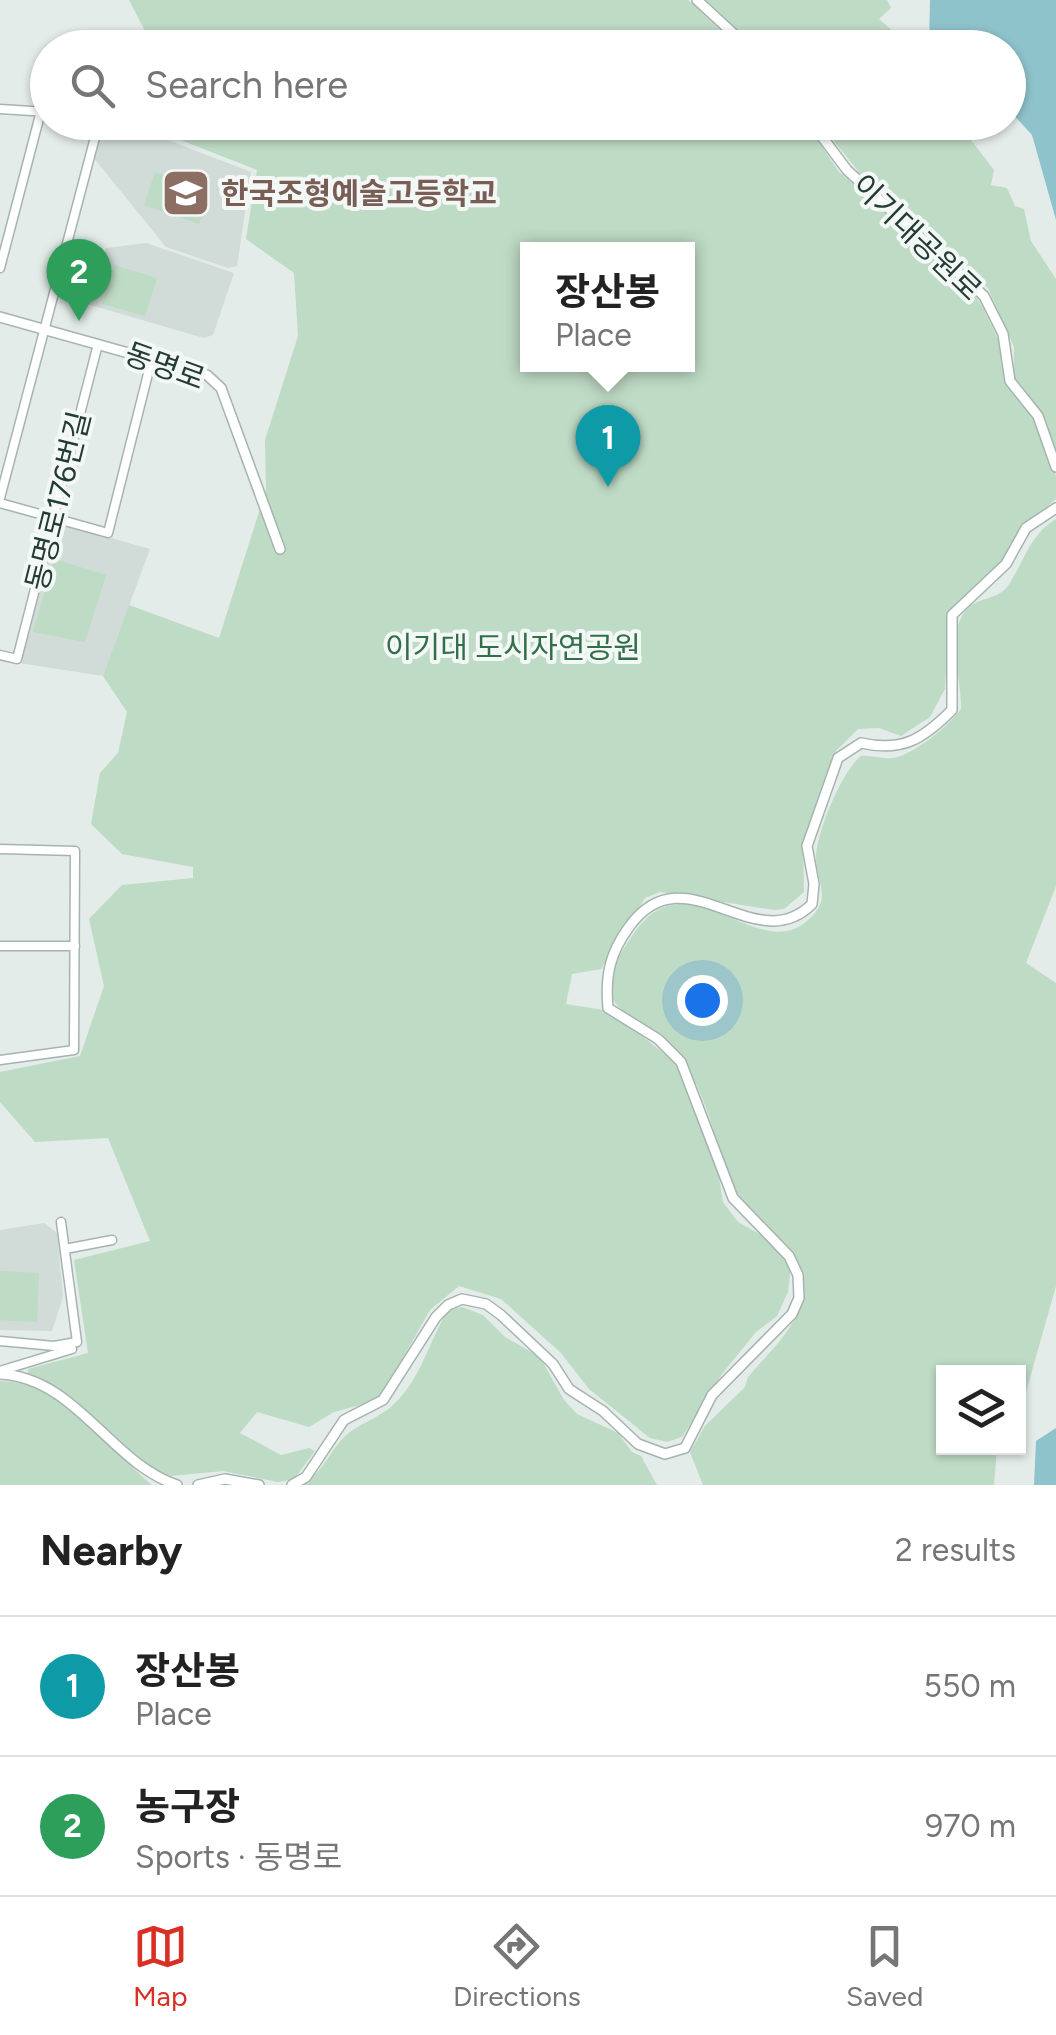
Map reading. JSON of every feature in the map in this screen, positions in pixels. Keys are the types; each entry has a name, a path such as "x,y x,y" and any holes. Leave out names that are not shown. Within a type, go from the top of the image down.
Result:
{"street":[{"path":"697,0 730,30"},
{"path":"0,109 30,111"},
{"path":"0,268 36,140"},
{"path":"94,140 0,501 108,533 152,358"},
{"name":"이기대공원로","path":"824,140 847,170 984,296 1003,334 1010,380 1038,416 1056,466"},
{"name":"동명로","path":"0,317 207,375 221,388 280,549"},
{"name":"동명로176번길","path":"0,656 17,659 98,344"},
{"path":"292,1485 306,1478 344,1420 384,1400 448,1304 462,1300 486,1304 553,1364 569,1388 603,1411 638,1444 665,1454 684,1448 712,1394 784,1325 799,1298 794,1266 733,1198 681,1062 658,1039 608,1008 611,955 640,912 662,898 692,899 772,922 794,918 812,904 814,884 807,846 838,758 861,744 890,750 906,744 952,710 952,614 1006,564 1026,528 1056,508"},
{"path":"0,850 74,852 74,1050 0,1060"},
{"path":"0,946 74,946"},
{"path":"0,1372 74,1348 78,1342 61,1222"},
{"path":"65,1248 112,1240"},
{"path":"0,1341 54,1346 78,1342"},
{"path":"0,1372 72,1403 132,1463 177,1485"},
{"path":"198,1485 225,1478 259,1485"}],"shaded area":[{"name":"한국조형예술고등학교","path":"98,140 168,140 251,172 237,266 228,268 166,247 93,157"},
{"path":"146,243 234,273 213,335 204,338 87,304 106,248"},
{"path":"55,522 150,549 103,676 19,663"},
{"path":"44,1223 57,1233 63,1297 52,1331 0,1330 0,1230"}],"green space":[{"path":"129,0 688,0 720,30 144,30"},
{"path":"706,0 887,0 891,8 879,19 892,30 738,30"},
{"name":"이기대 도시자연공원","path":"180,140 817,140 839,172 968,286 998,339 1004,381 1037,422 1056,476 1056,499 1020,530 1003,565 962,599 949,618 945,689 930,717 901,736 879,728 858,729 836,751 803,845 804,892 784,909 774,910 660,892 645,898 601,969 572,974 566,1004 610,1011 675,1062 718,1172 723,1202 738,1222 763,1236 791,1266 788,1292 777,1316 756,1332 722,1374 682,1437 667,1442 650,1438 589,1389 561,1353 501,1299 459,1286 430,1310 379,1400 334,1412 309,1427 257,1412 240,1433 281,1455 309,1448 315,1451 294,1479 278,1482 223,1471 171,1476 147,1469 74,1399 28,1374 28,1369 88,1353 74,1260 150,1241 108,1138 35,1142 0,1102 0,1072 80,1056 104,986 89,919 122,885 193,878 193,867 122,854 91,824 100,773 118,753 127,712 103,676 129,605 219,638 266,490 265,440 298,336 294,273 246,239 257,170"},
{"path":"833,140 971,140 994,170 991,185 1007,188 1015,206 1024,209 1031,241 1056,279 1056,456 1043,415 1014,380 1014,347 988,288 934,235 863,177"},
{"path":"155,172 210,191 199,224 144,205"},
{"path":"114,265 157,278 145,316 102,304"},
{"path":"1056,519 1056,886 1026,963 1056,983 1056,1286 1026,1392 1026,1365 936,1365 936,1455 996,1455 994,1485 703,1485 690,1452 705,1426 745,1387 748,1377 791,1325 802,1301 803,1274 791,1252 752,1214 734,1187 700,1092 680,1058 613,1000 613,970 632,936 653,913 676,904 698,906 767,930 788,931 816,912 822,898 817,847 831,803 846,775 861,756 890,758 912,751 940,731 961,709 956,644 960,619 971,605 1007,587 1033,541"},
{"path":"54,559 106,575 85,642 33,632"},
{"path":"0,1271 39,1273 37,1322 0,1320"},
{"path":"462,1307 483,1315 505,1337 540,1357 564,1400 577,1414 618,1433 632,1452 641,1456 657,1485 301,1485 319,1470 342,1439 388,1409 403,1394 448,1310"},
{"path":"0,1381 23,1384 65,1404 152,1485 0,1485"}],"water":[{"path":"930,0 1056,0 1056,220 1032,135 1026,128 1026,30 929,30"},
{"path":"1056,1428 1056,1485 1034,1485 1036,1441"}],"place":[{"name":"한국조형예술고등학교","path":"186,193"},
{"name":"농구장","path":"79,321"},
{"name":"장산봉","path":"608,487"}]}
